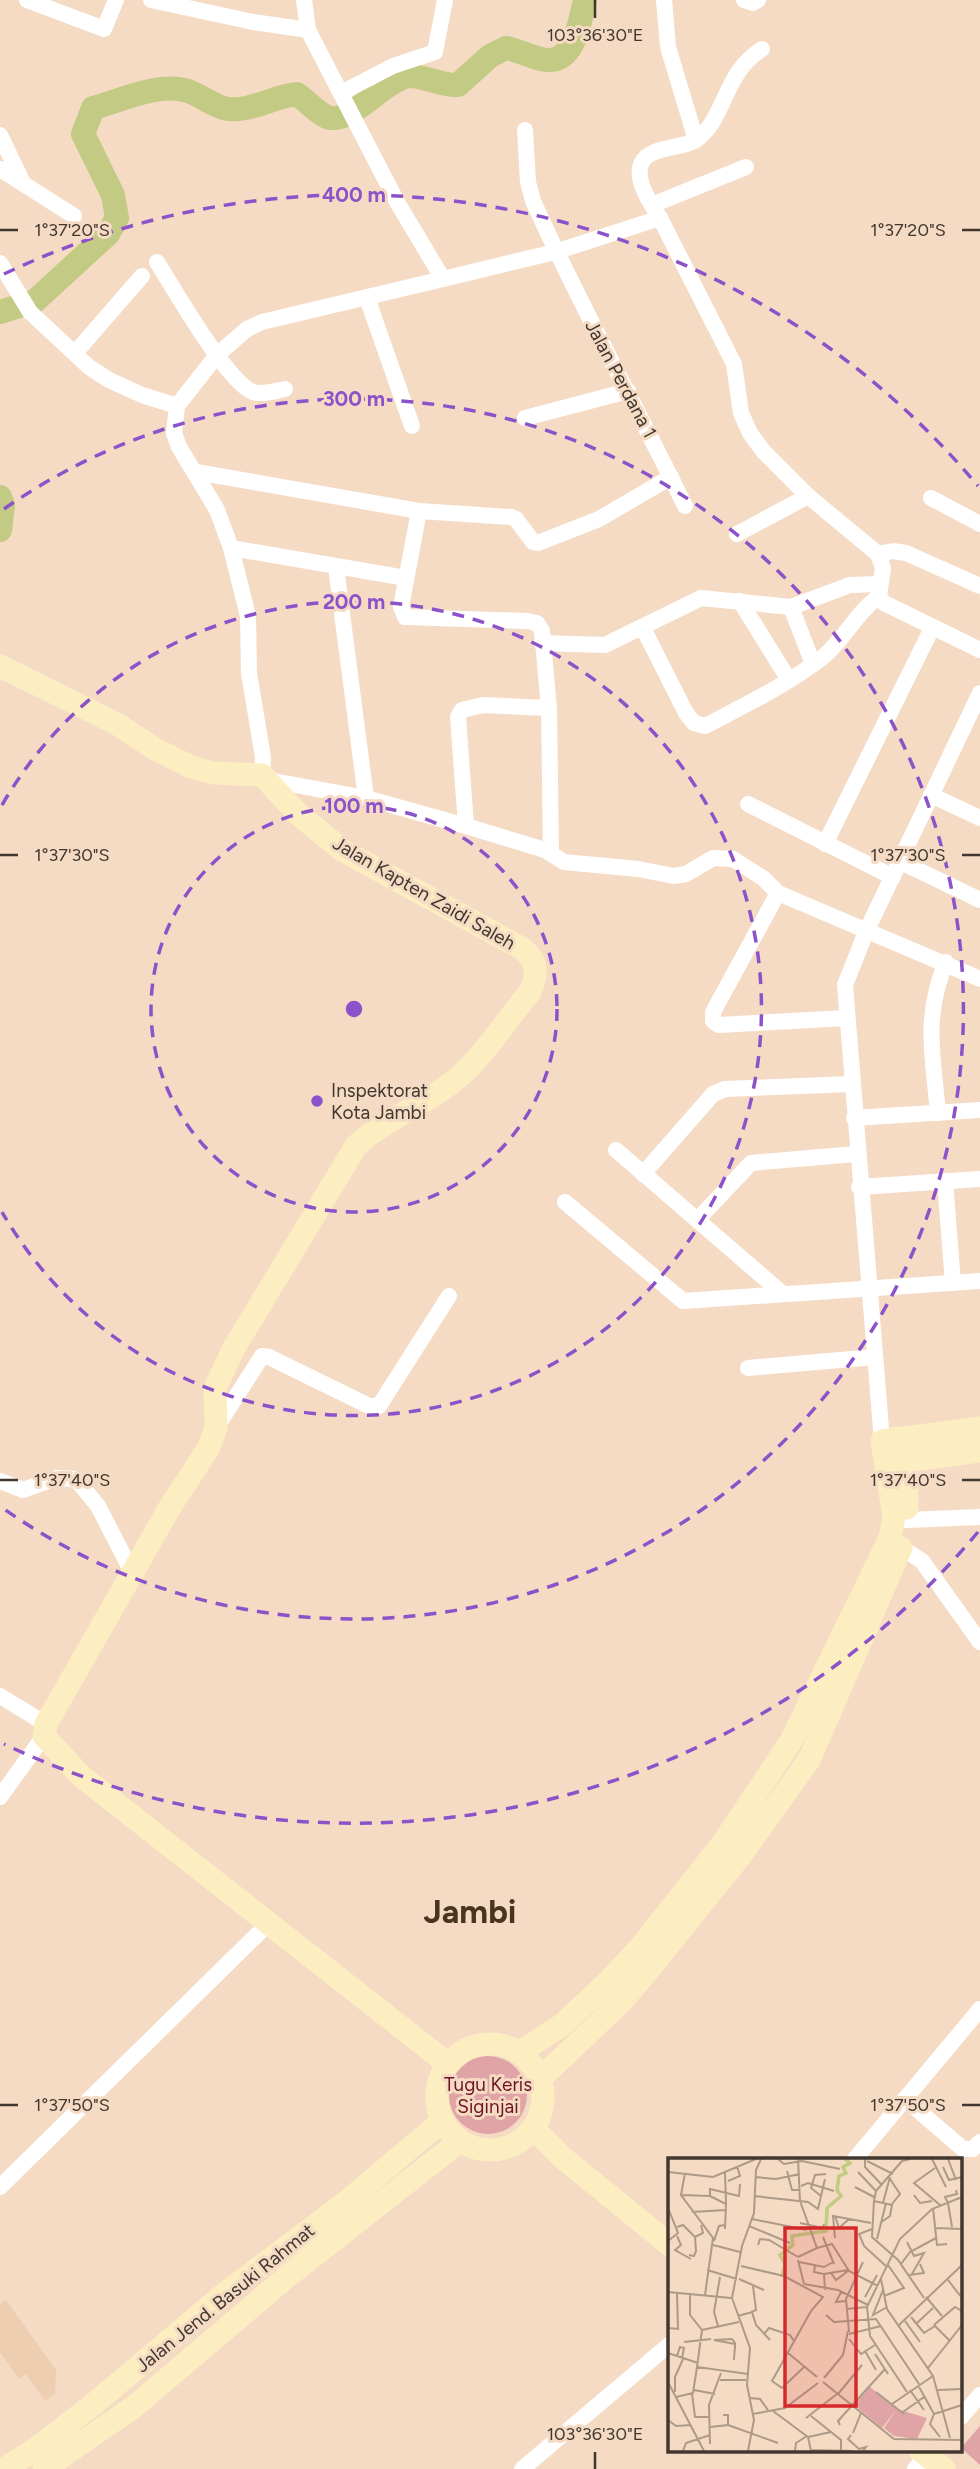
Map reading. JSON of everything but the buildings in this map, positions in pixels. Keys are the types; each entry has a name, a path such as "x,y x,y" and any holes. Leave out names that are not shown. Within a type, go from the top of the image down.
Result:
{"street":[{"path":"27,0 104,29 116,0"},
{"path":"151,0 308,30"},
{"path":"304,0 308,30 397,202 443,279"},
{"path":"343,95 393,66 435,52 445,0"},
{"path":"664,0 668,47 696,140"},
{"path":"744,0 753,3 758,0"},
{"path":"643,628 686,713 698,725 705,726 813,664 831,649 879,590 883,568 878,554 808,496 763,451 750,433 741,413 734,364 656,212 640,173 642,162 649,155 696,140 713,117 736,72 748,57 762,49"},
{"name":"Jalan Perdana 1","path":"525,130 528,182 555,252 685,506"},
{"path":"0,135 24,184"},
{"path":"265,777 249,673 248,616 231,548 217,510 176,441 177,406 217,355 247,329 262,322 555,252 656,212 746,167"},
{"path":"0,169 74,216"},
{"path":"157,262 217,355 251,391 262,394 285,388"},
{"path":"0,263 30,312 75,353 109,380 177,406"},
{"path":"75,353 142,276"},
{"path":"367,298 412,426"},
{"path":"525,418 628,391"},
{"path":"196,472 419,511 516,519 529,538 538,543 599,519 671,477"},
{"path":"737,534 808,496"},
{"path":"930,498 980,524"},
{"path":"419,511 401,607 405,617 527,621 537,624 542,631 549,708 551,853"},
{"path":"231,548 406,578"},
{"path":"878,554 893,551 906,553 980,586"},
{"path":"336,567 366,798"},
{"path":"542,643 605,645 701,598 791,607 850,585 879,590"},
{"path":"879,590 884,603 980,650"},
{"path":"740,601 789,680"},
{"path":"791,607 813,664"},
{"path":"825,844 932,628"},
{"path":"0,666 117,724 155,750 191,767 212,773 265,777 366,798 551,853 564,862 638,869 674,876 686,874 702,862 721,856 733,859 778,893 866,932 946,962 980,979"},
{"path":"541,2078 622,2001 741,1855 802,1771 809,1760 878,1582 906,1520 875,1357 856,1154 845,985 866,932 980,694"},
{"path":"466,826 458,717 462,710 483,705 549,708"},
{"name":"Jalan Kapten Zaidi Saleh","path":"216,1428 215,1388 234,1348 356,1146 461,1075 530,992 536,978 533,958 523,949 342,850 297,813 265,777"},
{"path":"933,796 980,818"},
{"path":"748,804 825,844 980,900"},
{"path":"778,893 713,1012 713,1021 719,1025 846,1018"},
{"path":"938,1113 930,1022 934,992 946,962"},
{"path":"643,1174 713,1094 725,1090 851,1084"},
{"path":"854,1118 980,1110"},
{"path":"616,1150 783,1294"},
{"path":"697,1220 751,1163 856,1154"},
{"path":"859,1187 980,1179"},
{"path":"945,1181 953,1283"},
{"path":"565,1202 683,1301 980,1281"},
{"path":"0,1797 45,1730 132,1572 208,1449 216,1428 262,1356 369,1406 379,1406 449,1296"},
{"path":"748,1368 875,1357"},
{"path":"890,1445 980,1428"},
{"path":"890,1445 980,1451"},
{"path":"890,1445 894,1546"},
{"path":"0,1481 23,1490 56,1478 76,1479 98,1506 132,1572"},
{"path":"906,1520 980,1517"},
{"path":"894,1546 922,1561 980,1641"},
{"path":"520,2052 562,2025 606,1984 639,1949 723,1843 791,1741 878,1582"},
{"path":"0,1696 45,1730 70,1766 448,2064"},
{"path":"0,2187 268,1924"},
{"path":"856,2158 980,2009"},
{"path":"482,2044 506,2045 520,2052 532,2063 541,2078 544,2095 542,2113 533,2128 522,2140 491,2150 475,2148 460,2141 442,2122 436,2089 448,2064 460,2052 482,2044"},
{"path":"905,2099 963,2149 968,2151 980,2142"},
{"name":"Jalan Jend. Basuki Rahmat","path":"4,2469 37,2448 95,2403 223,2295 345,2203 442,2122"},
{"path":"533,2128 563,2158 668,2243"},
{"name":"Jalan Jend. Basuki Rahmat","path":"44,2469 135,2406 283,2280 460,2141"},
{"path":"522,2469 668,2346"},
{"path":"962,2416 980,2395"},
{"path":"95,2403 112,2422"}],"shaded area":[{"path":"6,2300 56,2370 55,2394 45,2401 26,2374 19,2379 0,2352 0,2304"}],"green space":[{"name":"Tugu Keris Siginjai","path":"488,2056 503,2059 516,2067 524,2080 527,2095 524,2110 516,2123 503,2131 488,2134 473,2131 460,2123 452,2110 449,2095 452,2080 460,2067 473,2059"},
{"path":"980,2426 980,2465 962,2447"}],"waterway":[{"path":"0,312 35,301 108,234 117,218 113,195 83,134 93,108 153,90 177,89 188,91 228,109 245,108 297,94 323,115 336,118 347,115 401,78 416,76 458,85 490,56 506,48 545,60 559,58 571,46 579,27 585,0"},
{"path":"0,497 3,505 0,530"}],"place":[{"name":"Inspektorat Kota Jambi","path":"317,1101"}],"district":[{"name":"Jambi","path":"470,1911"}]}
